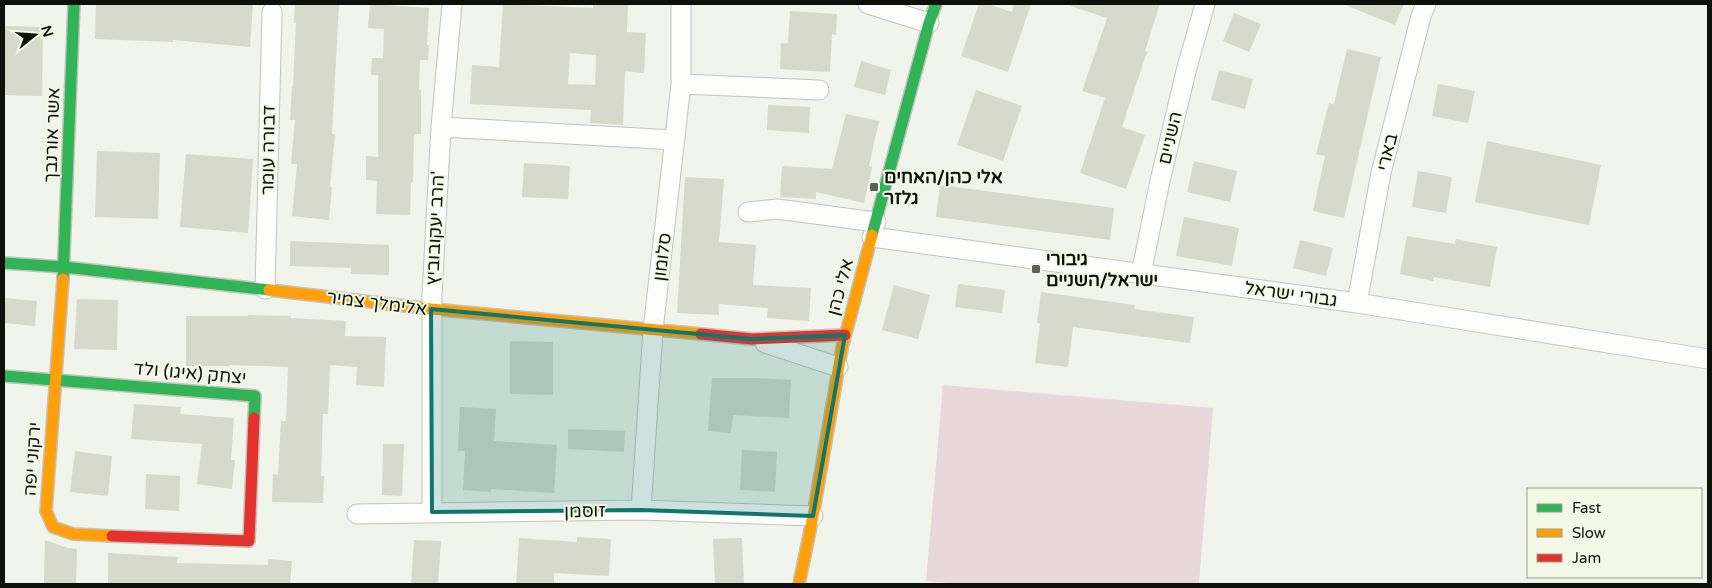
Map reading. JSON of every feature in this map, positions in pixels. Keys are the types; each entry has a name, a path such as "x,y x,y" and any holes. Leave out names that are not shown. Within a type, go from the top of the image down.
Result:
{"street":[{"name":"אשר אורנבך","path":"64,267 74,4"},
{"name":"הרב יעקובוביץ'","path":"432,512 432,309 441,127 452,4"},
{"name":"סלומון","path":"641,510 653,330 681,84 681,4"},
{"path":"868,4 929,23"},
{"name":"אלי כהן","path":"798,584 813,516 845,335 929,23 936,4"},
{"name":"השניים","path":"1141,274 1160,181 1184,80 1205,4"},
{"name":"בארי","path":"1357,303 1381,173 1421,16 1426,4"},
{"name":"דבורה עומר","path":"265,289 272,12"},
{"path":"681,84 819,90"},
{"path":"441,127 676,140"},
{"name":"גבורי ישראל","path":"748,212 777,209 874,229 1141,274 1357,303 1708,359"},
{"name":"אלימלך צמיר","path":"4,263 64,267 432,309 752,339 845,335"},
{"name":"ירקוני יפה","path":"64,267 46,511 53,527 73,534 249,541 250,522"},
{"name":"אלימלך צמיר","path":"752,339 838,367"},
{"path":"4,376 56,379"},
{"name":"יצחק (איגו) ולד","path":"56,379 255,396 250,522"},
{"name":"זוסמן","path":"357,514 641,510 813,516"}],"highlighted area":[{"path":"431,309 752,339 845,335 813,516 641,510 432,512"}],"shaded area":[{"path":"943,385 1213,408 1199,584 959,584 926,581"}],"building":[{"path":"96,4 253,4 250,47 173,40 173,42 95,39"},
{"path":"295,4 339,4 332,134 335,134 329,220 292,216 297,164 291,164 295,120 290,120 296,23 294,23"},
{"path":"370,4 429,8 428,60 420,60 421,134 414,134 410,215 376,214 377,181 366,180 366,156 378,157 378,75 371,75 372,58 383,58 384,29 368,28"},
{"path":"503,4 593,8 593,4 628,4 627,32 646,33 644,73 625,71 623,125 590,123 591,110 470,104 472,65 499,67","holes":["570,53 596,55 595,85 568,84"]},
{"path":"979,4 988,4 1012,12 1014,4 1031,4 1008,72 961,56"},
{"path":"1071,4 1160,4 1145,51 1147,52 1122,127 1145,135 1126,189 1080,173 1105,98 1082,91 1107,18 1071,6"},
{"path":"1343,4 1404,4 1395,25"},
{"path":"790,11 837,14 836,35 832,34 830,72 780,69 781,43 788,43"},
{"path":"1234,13 1261,24 1249,52 1223,41"},
{"path":"4,26 43,27 42,96 4,95"},
{"path":"1347,49 1381,57 1344,218 1313,211 1325,156 1316,154 1329,103 1334,104"},
{"path":"861,61 891,70 885,95 854,87"},
{"path":"1219,70 1253,79 1245,109 1211,100"},
{"path":"1438,84 1475,91 1468,123 1432,116"},
{"path":"976,90 1022,106 1003,161 957,145"},
{"path":"768,105 810,107 809,133 767,130"},
{"path":"846,114 879,121 869,166 872,167 864,203 816,192 816,199 780,197 782,166 832,169"},
{"path":"1487,141 1601,165 1589,225 1475,202"},
{"path":"97,151 160,153 158,219 95,217"},
{"path":"186,154 253,159 248,233 180,227"},
{"path":"1194,161 1237,171 1230,202 1187,192"},
{"path":"524,163 570,166 568,199 522,197"},
{"path":"1418,171 1452,177 1446,213 1412,207"},
{"path":"685,177 724,179 719,242 756,245 753,285 811,288 809,321 767,318 768,308 719,304 719,315 677,313"},
{"path":"940,185 1114,208 1110,240 936,217"},
{"path":"1184,217 1239,228 1232,266 1176,256"},
{"path":"1407,236 1455,244 1456,239 1497,247 1490,287 1434,277 1433,281 1400,274"},
{"path":"1300,240 1333,248 1326,276 1293,268"},
{"path":"290,241 389,245 389,275 351,274 351,268 290,266"},
{"path":"958,284 1005,290 1002,313 955,307"},
{"path":"894,285 930,295 918,339 882,330"},
{"path":"1041,292 1135,305 1134,309 1194,317 1190,343 1073,327 1068,367 1035,363 1040,324 1037,323"},
{"path":"4,298 37,301 35,326 4,323"},
{"path":"77,299 118,300 117,350 74,349"},
{"path":"186,316 291,316 291,318 346,321 345,336 386,337 384,387 356,385 357,367 330,365 328,414 323,414 321,476 324,476 323,503 272,502 273,474 278,475 281,421 286,421 288,367 186,366"},
{"path":"510,341 553,342 553,395 510,394"},
{"path":"712,378 791,380 789,418 733,415 731,433 708,431"},
{"path":"134,404 181,407 180,414 234,418 231,460 235,460 232,489 197,484 202,444 131,439"},
{"path":"460,407 496,409 494,441 557,445 554,493 491,489 491,492 463,490 465,451 458,451"},
{"path":"568,429 625,431 624,452 568,449"},
{"path":"383,444 404,444 402,496 382,495"},
{"path":"742,450 777,452 775,492 740,490"},
{"path":"75,451 112,456 108,496 70,492"},
{"path":"146,474 180,476 179,511 145,509"},
{"path":"577,537 611,539 609,576 554,573 554,584 516,584 519,538 577,542"},
{"path":"742,538 744,584 715,584 713,539"},
{"path":"45,540 77,549 76,584 44,584"},
{"path":"414,540 441,541 438,584 411,584"},
{"path":"108,553 178,557 177,563 268,565 268,559 292,561 290,584 108,584"}],"traffic: fast":[{"path":"63,279 74,4"},
{"path":"872,235 929,23 936,4"},
{"path":"4,263 64,267 269,290"},
{"path":"4,376 255,396 254,418"}],"traffic: slow":[{"path":"799,584 813,516 842,348 872,235"},
{"path":"63,279 46,511 53,527 73,534 112,536"},
{"path":"269,290 431,309 701,334"}],"traffic: jam":[{"path":"701,334 752,339 845,335"},
{"path":"112,536 249,541 254,418"}],"place":[{"name":"אלי כהן/האחים גלזר","path":"874,187"},
{"name":"גיבורי ישראל/השניים","path":"1036,269"}]}
